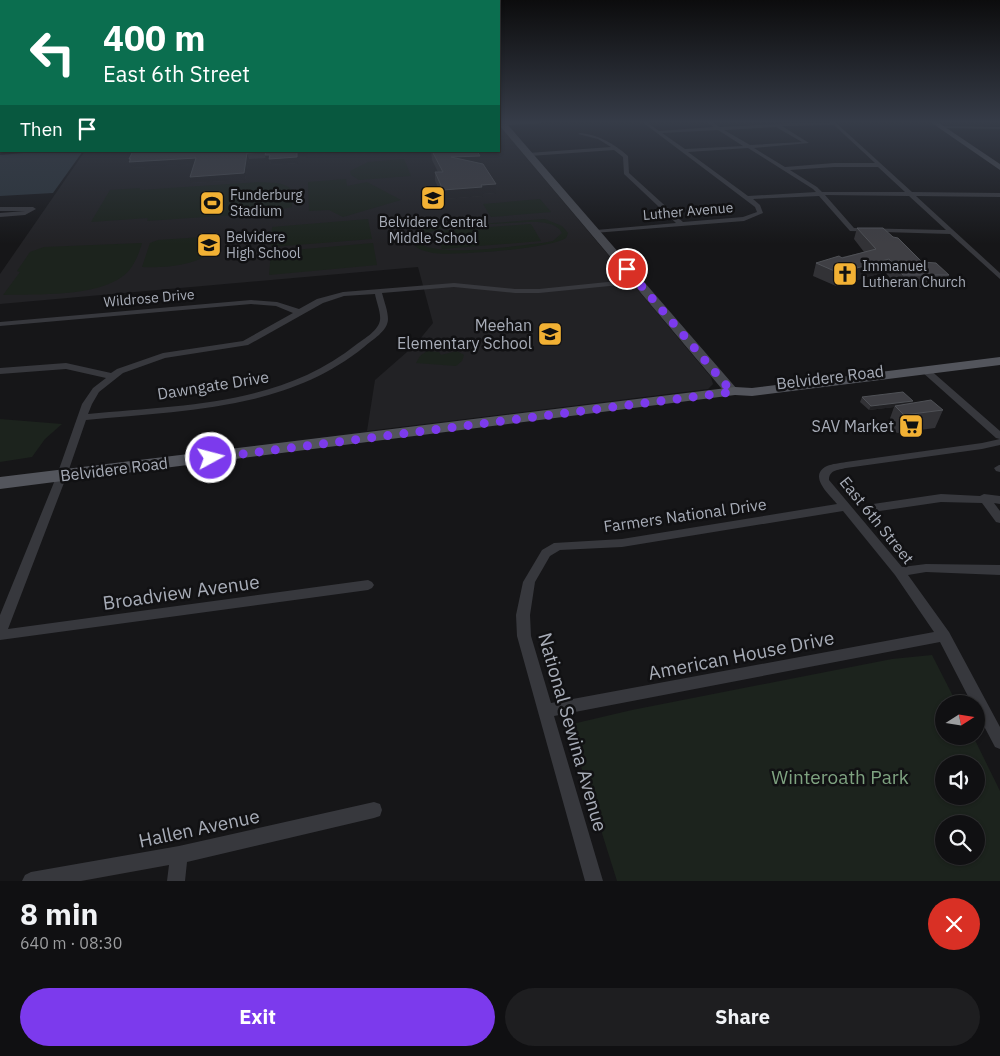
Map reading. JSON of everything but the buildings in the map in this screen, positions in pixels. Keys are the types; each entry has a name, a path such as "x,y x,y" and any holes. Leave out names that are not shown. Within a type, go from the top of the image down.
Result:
{"main road":[{"name":"Belvidere Road","path":"0,483 733,391 760,391 1000,361"}],"street":[{"path":"537,162 733,391"},
{"path":"626,162 626,172 682,225"},
{"path":"699,162 748,198 822,193 1000,195"},
{"path":"773,162 822,193 852,230 951,232"},
{"path":"876,162 907,193 1000,277"},
{"path":"784,169 834,165 879,165"},
{"name":"Luther Avenue","path":"596,232 744,219 758,215 760,208 748,198"},
{"path":"0,210 32,209 25,213 0,215"},
{"path":"0,631 62,476 82,418 96,390 111,376 135,364 154,358 245,343 259,338 299,312 330,298 378,290 454,284 530,292 637,281"},
{"name":"Dawngate Drive","path":"82,418 230,401 263,394 306,380 328,369 380,330 384,320 378,290"},
{"name":"Wildrose Drive","path":"0,324 250,302 277,304 299,312"},
{"path":"0,371 66,366 111,376"},
{"path":"925,370 1000,436"},
{"name":"East 6th Street","path":"1000,442 829,469 824,475 824,481 899,572 944,636 1000,742"},
{"path":"873,508 941,498 1000,500"},
{"path":"984,498 1000,519"},
{"name":"Farmers National Drive","path":"538,565 546,553 558,546 622,542 845,507"},
{"name":"National Sewina Avenue","path":"538,565 526,591 523,624 524,636 594,881"},
{"path":"899,572 926,568 1000,570"},
{"name":"Broadview Avenue","path":"0,635 368,585"},
{"name":"American House Drive","path":"545,711 944,636"},
{"name":"Hallen Avenue","path":"31,881 179,855 374,810"},
{"path":"176,881 179,855"}],"shaded area":[{"path":"0,162 75,162 53,193 0,196"},
{"path":"77,162 530,162 711,377 713,384 708,389 367,431 375,380 415,345 433,323 418,267 0,304 0,274"}],"green space":[{"path":"368,162 405,162 411,176 359,180 351,175 350,171"},
{"path":"346,179 347,186 367,182 401,200 343,217 329,210 309,211 308,182"},
{"name":"Funderburg Stadium","path":"258,182 281,184 289,188 293,193 292,207 262,213 147,221 148,218 91,222 110,190 140,188 140,190"},
{"path":"540,199 551,212 491,217 483,204"},
{"path":"368,219 372,239 271,247 272,227"},
{"path":"545,219 562,226 568,233 566,238 557,242 541,245 501,251 444,254 424,251 413,243 413,237 425,228","holes":["531,222 551,224 556,226 562,233 553,241 476,250 438,249 425,246 418,240 424,235 450,228"]},
{"path":"531,224 541,241 442,249 436,231"},
{"path":"219,236 218,247 202,258 172,266 142,267 150,243 158,240"},
{"path":"142,243 130,269 123,276 98,288 66,293 3,295 20,272 17,271 30,252 44,247"},
{"path":"373,243 377,265 269,275 271,252"},
{"path":"427,351 439,352 441,355 457,351 464,355 462,361 456,366 416,363 420,356"},
{"path":"0,419 62,424 45,439 32,457 0,462"},
{"name":"Winteroath Park","path":"932,655 952,695 935,695 935,745 977,745 982,755 935,755 935,805 985,805 985,760 1000,791 1000,881 617,881 568,725 632,710 892,659"}],"place":[{"name":"Belvidere Central Middle School","path":"433,198"},
{"name":"Funderburg Stadium","path":"212,203"},
{"name":"Belvidere High School","path":"209,245"},
{"name":"Immanuel Lutheran Church","path":"845,274"},
{"name":"Meehan Elementary School","path":"550,334"},
{"name":"SAV Market","path":"911,426"}],"route":[{"path":"211,458 732,392 627,269"}]}
